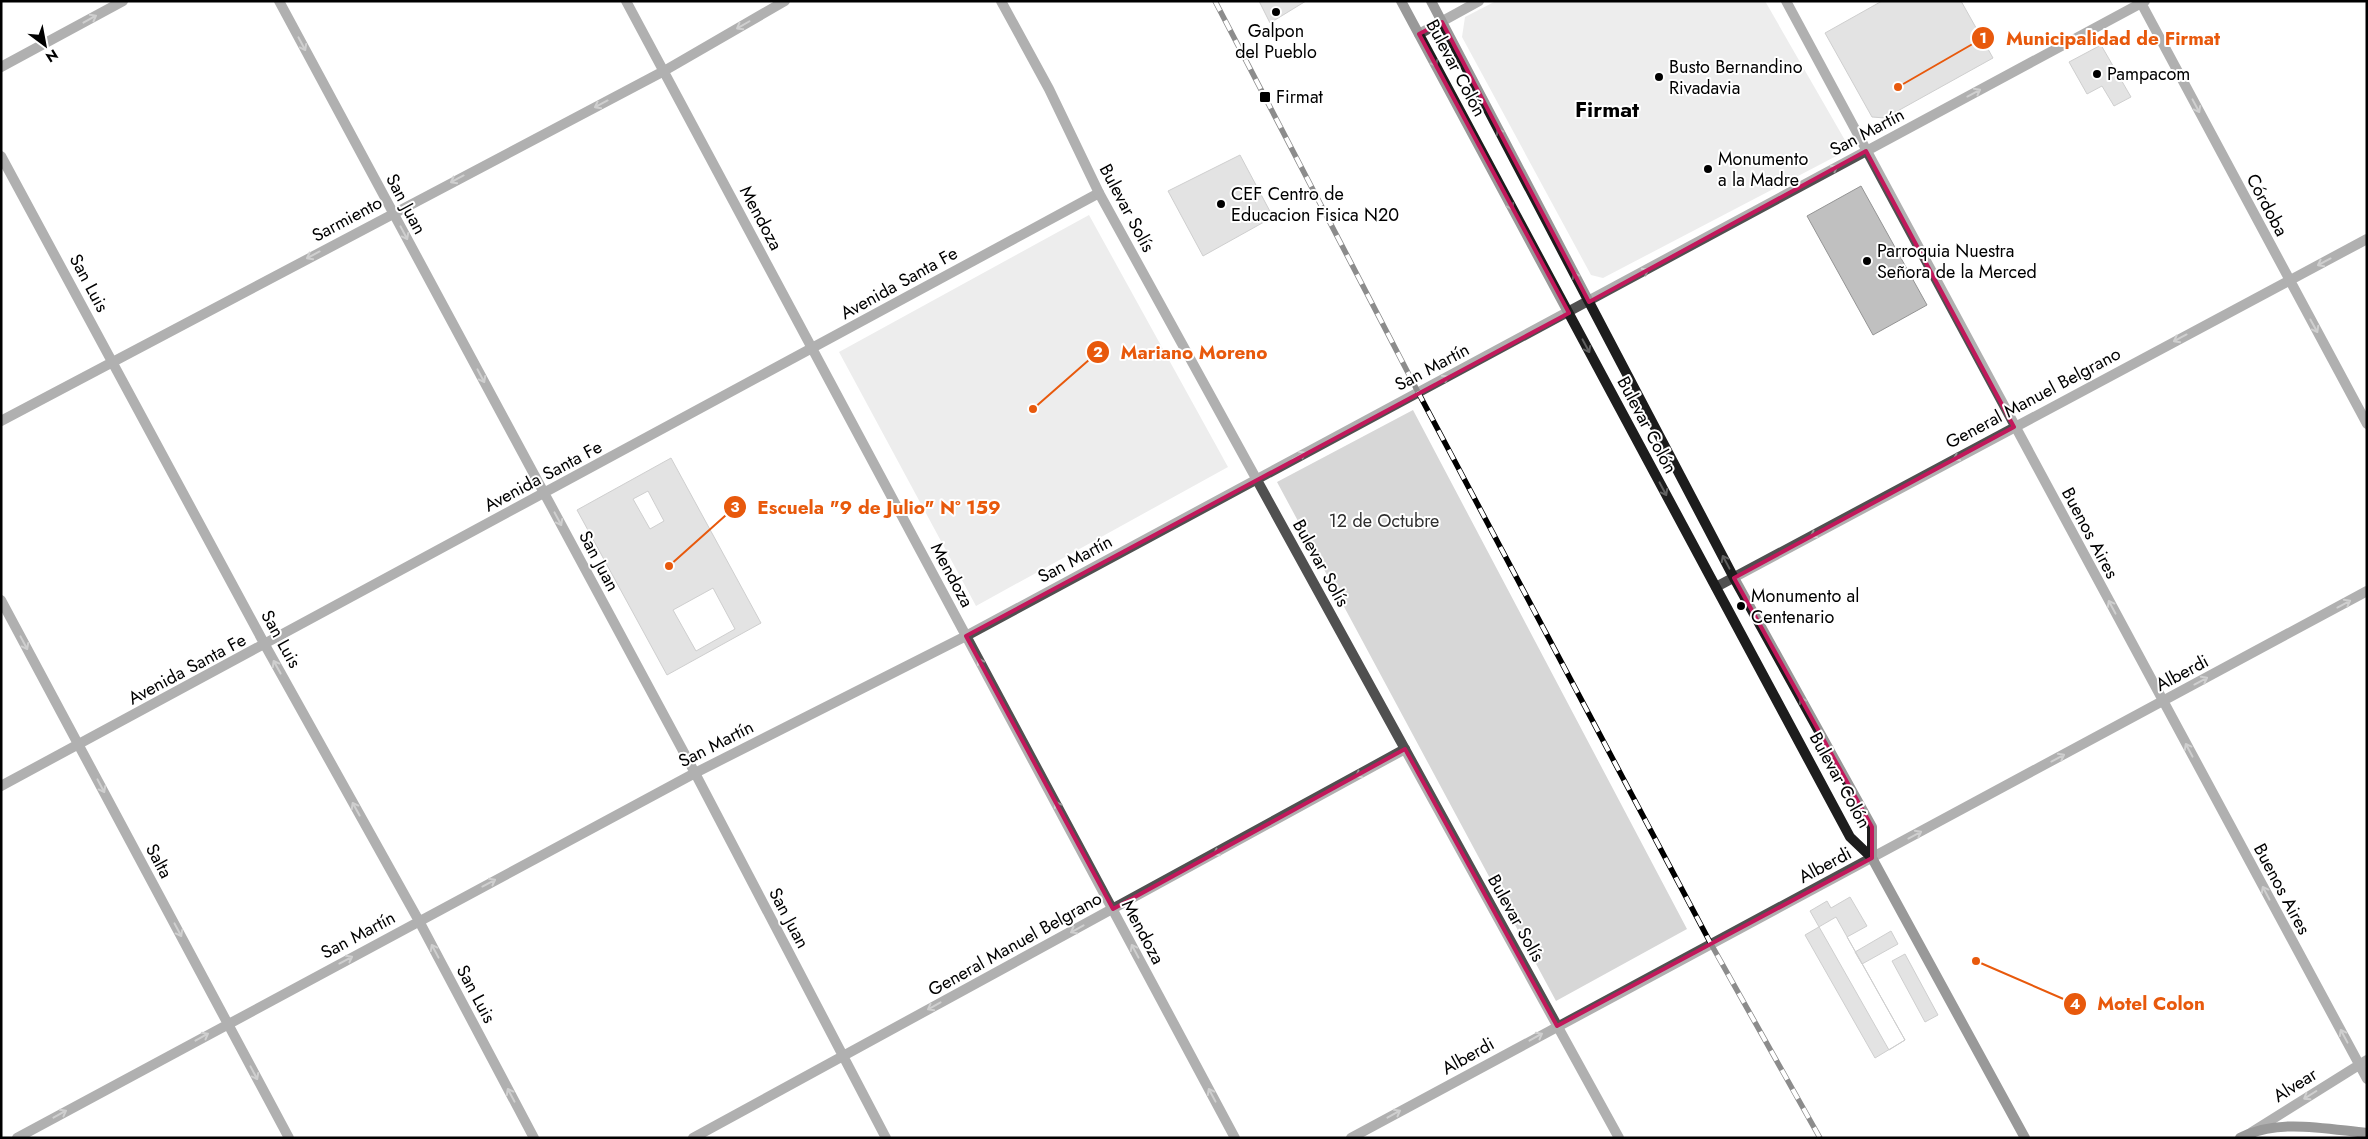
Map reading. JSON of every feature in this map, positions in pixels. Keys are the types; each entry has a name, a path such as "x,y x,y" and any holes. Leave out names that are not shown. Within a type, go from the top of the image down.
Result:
{"main road":[{"name":"Bulevar Colón","path":"1401,1 1850,837 1872,858 2025,1138"},
{"name":"Bulevar Colón","path":"1431,1 1734,578 1872,827 1872,858"},
{"path":"2252,1132 2282,1127 2367,1133"},
{"name":"Alvear","path":"2240,1138 2252,1132"}],"street":[{"path":"1,68 122,1"},
{"name":"San Juan","path":"279,1 695,773 886,1138"},
{"name":"Mendoza","path":"626,1 1235,1138"},
{"name":"Sarmiento","path":"1,421 664,71 785,1"},
{"name":"Bulevar Solís","path":"1001,1 1049,89 1099,193 1619,1138"},
{"path":"1419,34 1479,1"},
{"name":"Buenos Aires","path":"1786,1 2163,702 2363,1062 2367,1079"},
{"name":"San Martín","path":"17,1138 695,773 966,636 1589,302 2142,2"},
{"name":"Córdoba","path":"2142,2 2288,280 2367,424"},
{"name":"San Luis","path":"1,156 265,645 419,921 534,1138"},
{"name":"Avenida Santa Fe","path":"1,786 79,746 1099,193"},
{"name":"General Manuel Belgrano","path":"1716,586 2367,239"},
{"name":"Alberdi","path":"1351,1138 2367,591"},
{"name":"Salta","path":"1,600 289,1138"},
{"name":"General Manuel Belgrano","path":"692,1138 1405,749"},
{"name":"Alvear","path":"2252,1132 2363,1062"}],"highlighted area":[{"path":"1442,22 1589,302 1866,151 2014,427 1734,578 1872,827 1872,858 1557,1026 1405,749 1113,909 966,636 1569,313 1419,34"}],"green space":[{"path":"1496,1 1765,1 1846,142 1844,152 1603,278 1591,275 1462,37 1465,17"},
{"path":"1089,215 1228,467 976,606 839,352"},
{"name":"12 de Octubre","path":"1413,410 1687,929 1556,1001 1277,482"}],"building":[{"name":"Galpon del Pueblo","path":"1259,1 1306,1 1270,23"},
{"path":"1882,1 1961,1 1993,58 1885,118 1872,117 1825,33"},
{"name":"Pampacom","path":"2101,45 2131,97 2114,106 2102,86 2087,94 2069,62"},
{"name":"CEF Centro de Educacion Fisica N20","path":"1240,155 1273,217 1203,256 1168,191"},
{"name":"Parroquia Nuestra Señora de la Merced","path":"1861,186 1927,305 1873,335 1807,216"},
{"path":"671,458 761,623 667,675 577,510","holes":["648,491 664,521 650,529 633,499","713,588 735,629 696,651 673,610"]},
{"path":"1850,897 1867,926 1847,937 1905,1040 1889,1050 1810,911 1827,901 1831,908"},
{"path":"1836,917 1905,1040 1875,1058 1805,935"},
{"path":"1891,931 1898,944 1862,964 1855,952"},
{"path":"1905,954 1938,1015 1925,1022 1892,961"}],"railway":[{"path":"1215,1 1418,392 1711,944 1820,1138"}],"place":[{"name":"Galpon del Pueblo","path":"1276,12"},
{"name":"Pampacom","path":"2097,74"},
{"name":"Busto Bernandino Rivadavia","path":"1659,77"},
{"name":"Municipalidad de Firmat","path":"1898,87"},
{"name":"Firmat","path":"1265,97"},
{"name":"Monumento a la Madre","path":"1708,169"},
{"name":"CEF Centro de Educacion Fisica N20","path":"1221,204"},
{"name":"Parroquia Nuestra Señora de la Merced","path":"1867,261"},
{"name":"Mariano Moreno","path":"1033,409"},
{"name":"Escuela \"9 de Julio\" Nº 159","path":"669,566"},
{"name":"Monumento al Centenario","path":"1741,606"},
{"name":"Motel Colon","path":"1976,961"}],"district":[{"name":"Firmat","path":"1607,109"}]}
